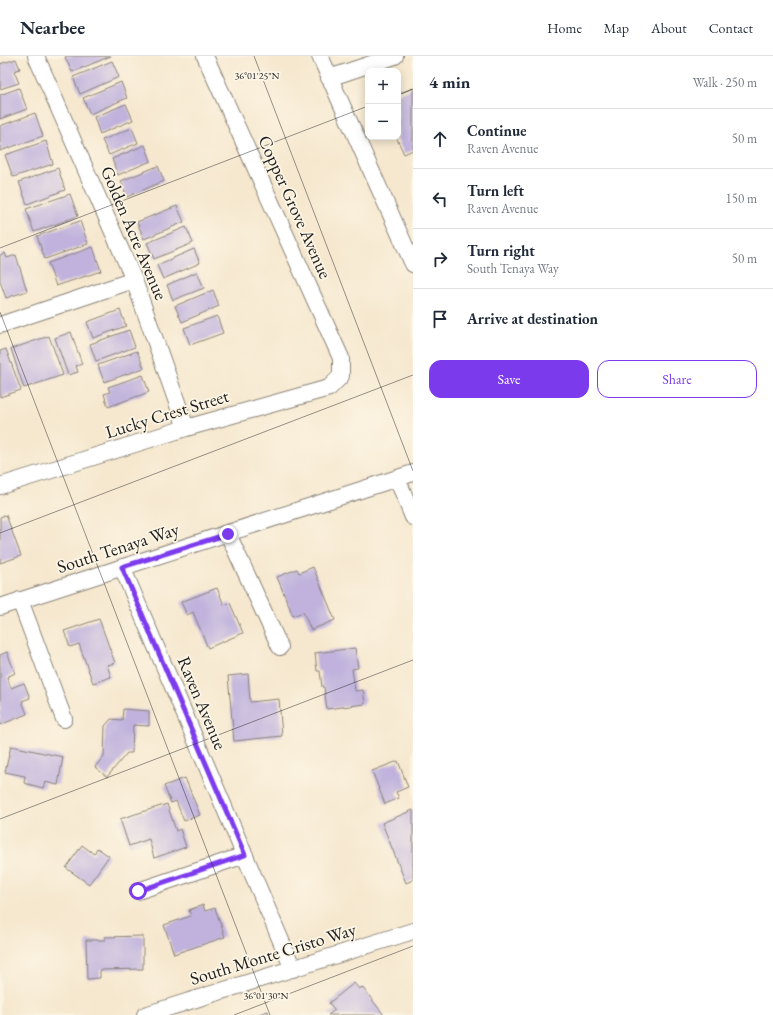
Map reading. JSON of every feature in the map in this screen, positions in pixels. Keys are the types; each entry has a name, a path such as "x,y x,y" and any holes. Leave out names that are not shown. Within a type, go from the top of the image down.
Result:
{"street":[{"name":"Golden Acre Avenue","path":"36,56 134,280 186,428"},
{"name":"Copper Grove Avenue","path":"205,56 341,358 341,376"},
{"path":"320,56 413,264"},
{"path":"330,78 395,56"},
{"path":"0,325 134,280"},
{"name":"Lucky Crest Street","path":"0,486 186,428 329,388 341,376"},
{"name":"South Tenaya Way","path":"0,607 413,473"},
{"path":"397,478 413,517"},
{"path":"228,534 280,647"},
{"name":"Raven Avenue","path":"122,567 293,969"},
{"path":"20,600 64,719"},
{"path":"138,891 245,855"},
{"name":"South Monte Cristo Way","path":"145,1015 413,931"}],"building":[{"path":"111,56 72,72 65,57"},
{"path":"16,59 20,69 14,71 19,83 0,89 0,64"},
{"path":"112,61 119,77 80,94 73,77"},
{"path":"121,82 127,98 90,114 83,98"},
{"path":"19,88 27,109 0,119 0,95"},
{"path":"413,88 413,150 404,154 397,140 401,140 401,93"},
{"path":"126,104 133,120 100,134 94,117"},
{"path":"35,113 43,136 0,151 0,126"},
{"path":"132,128 138,143 109,155 102,140"},
{"path":"46,141 53,164 13,177 5,155"},
{"path":"145,145 151,161 118,175 112,159"},
{"path":"158,166 164,181 127,197 121,181"},
{"path":"58,168 65,190 27,204 19,182"},
{"path":"70,194 78,216 34,232 26,209"},
{"path":"177,206 184,222 144,239 137,222"},
{"path":"80,221 88,244 45,259 37,236"},
{"path":"186,227 193,243 154,259 147,243"},
{"path":"93,247 101,271 56,286 48,263"},
{"path":"194,249 200,263 163,279 157,265"},
{"path":"5,253 7,258 16,255 27,291 6,298 0,281 0,255"},
{"path":"197,272 204,288 173,300 167,285"},
{"path":"213,290 219,306 182,322 175,306"},
{"path":"120,310 126,326 93,338 87,322"},
{"path":"217,316 223,333 190,345 184,328"},
{"path":"129,330 135,347 96,361 90,344"},
{"path":"71,332 82,364 76,366 78,372 68,375 55,338"},
{"path":"49,336 63,375 24,388 11,349"},
{"path":"6,349 21,390 0,397 0,351"},
{"path":"137,351 144,368 104,382 98,365"},
{"path":"143,375 149,392 108,407 104,394 110,392 108,387"},
{"path":"6,515 21,556 0,563 0,517"},
{"path":"313,567 335,620 311,630 303,612 293,616 277,577 297,569 299,573"},
{"path":"217,588 224,605 230,603 243,633 208,648 193,612 187,615 181,602"},
{"path":"99,619 115,663 107,665 111,677 93,683 79,644 70,647 64,631"},
{"path":"355,648 358,668 352,669 355,691 363,690 365,704 327,709 320,671 317,671 315,653"},
{"path":"7,652 15,673 7,677 11,688 24,683 30,698 22,701 27,714 0,725 0,655"},
{"path":"248,674 250,702 279,699 282,736 234,741 228,676"},
{"path":"123,709 149,711 149,726 133,725 132,753 127,753 107,777 95,767 104,756 105,726 111,719 122,720"},
{"path":"11,746 63,757 58,785 45,782 43,788 24,783 25,776 5,772"},
{"path":"398,761 408,787 396,792 399,798 385,804 372,771"},
{"path":"185,778 200,815 184,821 176,801 171,803 164,786"},
{"path":"167,804 176,831 180,829 186,847 154,858 149,839 129,846 120,819"},
{"path":"413,810 413,880 406,883 382,823"},
{"path":"82,845 94,854 97,848 109,856 89,884 66,868"},
{"path":"203,905 205,911 215,908 225,937 174,954 164,925 191,916 189,910"},
{"path":"143,936 143,969 100,970 100,978 87,979 86,940 105,940 105,937"},
{"path":"354,983 359,989 362,987 384,1015 328,1015 335,1010 329,1003"},
{"path":"268,1011 269,1015 256,1015"}],"route":[{"path":"138,891 245,855 122,567 228,534"}]}
